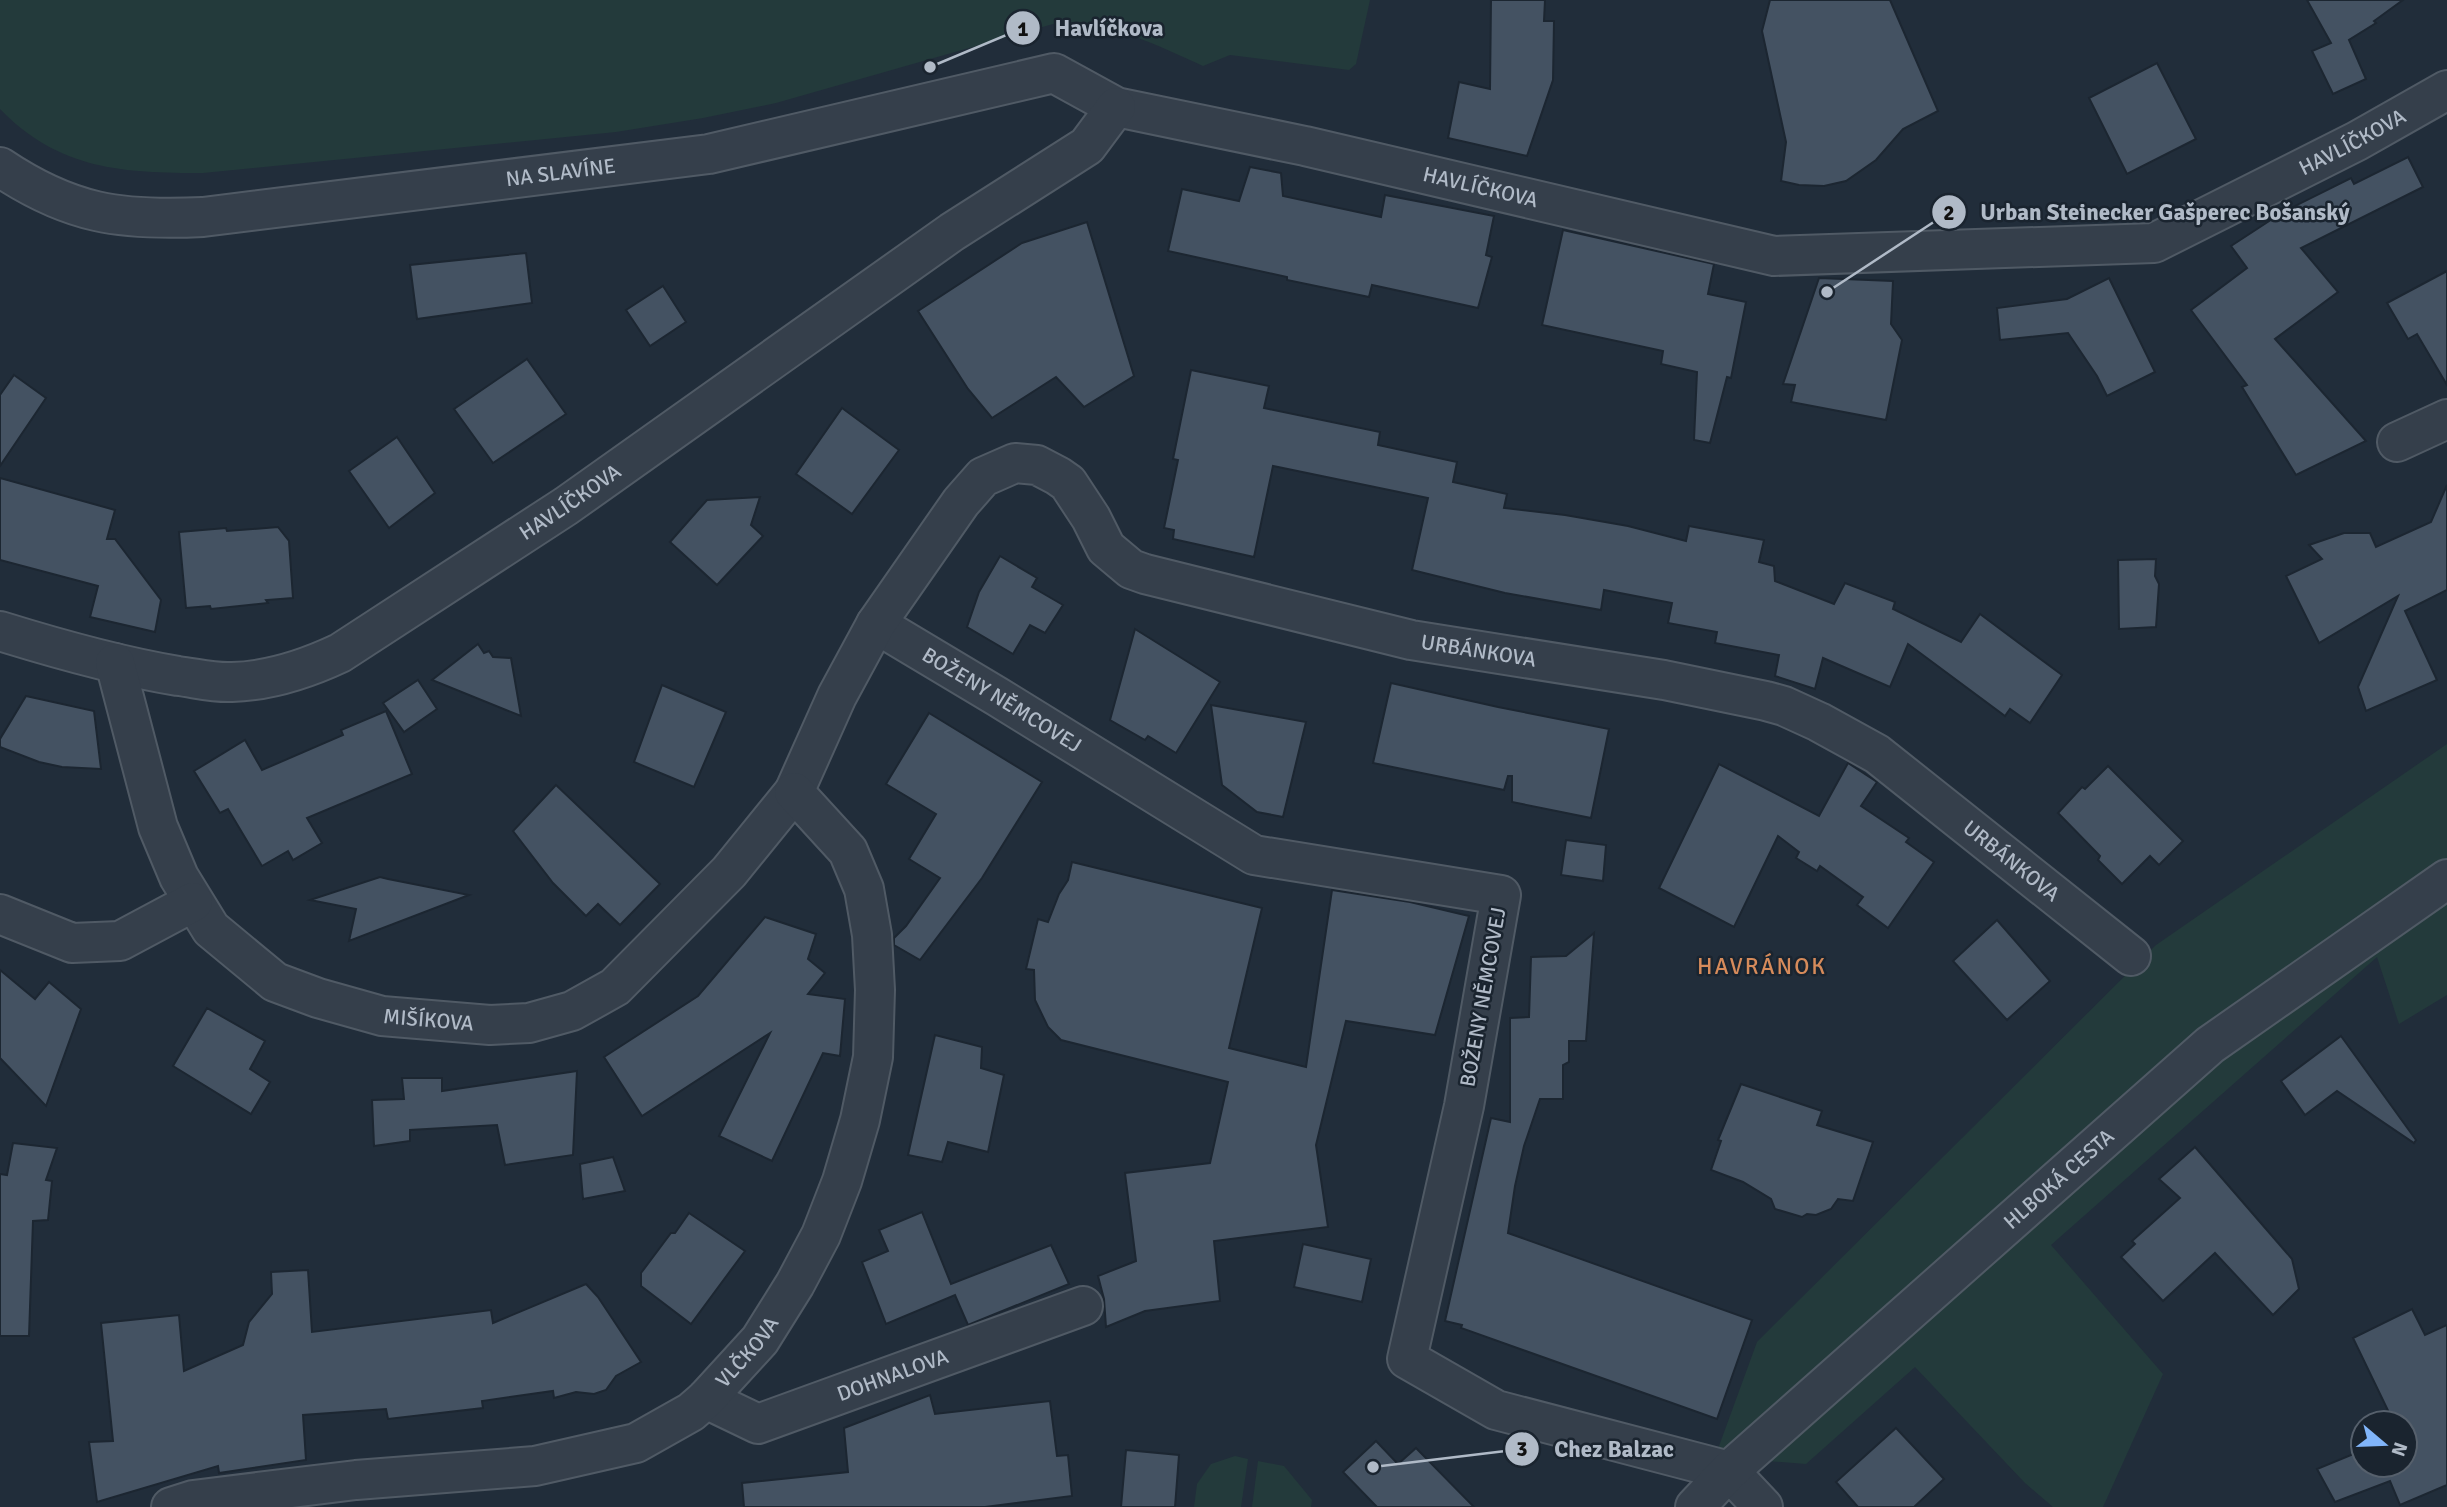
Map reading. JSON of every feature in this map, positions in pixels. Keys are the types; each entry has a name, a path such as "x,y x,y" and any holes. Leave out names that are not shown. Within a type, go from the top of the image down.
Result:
{"street":[{"name":"NA SLAVÍNE","path":"0,167 48,196 94,212 129,217 203,217 709,154 1054,73 1116,107"},
{"name":"HAVLÍČKOVA","path":"115,663 230,683 263,679 308,668 340,653 566,506 952,232 1087,146 1116,107 1305,146 1774,256 2154,243 2357,141 2447,90"},
{"path":"2397,442 2447,419"},
{"name":"URBÁNKOVA","path":"876,624 977,483 1015,463 1037,465 1068,483 1091,518 1106,548 1132,569 1145,574 1411,640 1664,680 1784,706 1852,738 1877,754 2131,956"},
{"name":"MIŠÍKOVA","path":"115,663 158,827 179,877 211,929 275,982 300,993 382,1016 490,1025 529,1023 572,1011 615,987 729,872 794,792 837,696 876,624"},
{"name":"BOŽENY NĚMCOVEJ","path":"876,624 1254,855 1501,895 1464,1106 1407,1359 1496,1410 1729,1471"},
{"path":"0,631 115,663"},
{"name":"VLČKOVA","path":"171,1507 193,1500 356,1480 535,1466 636,1443 691,1412 760,1340 821,1235 842,1181 860,1120 873,1057 875,990 872,935 864,889 848,851 794,792"},
{"name":"HLBOKÁ CESTA","path":"1695,1507 1729,1471 2210,1045 2447,879"},
{"path":"0,914 72,943 120,941 194,901"},
{"name":"DOHNALOVA","path":"706,1399 758,1424 1083,1306"},
{"path":"1729,1471 1763,1507"}],"green space":[{"path":"0,0 1370,0 1356,64 1349,70 1230,55 1203,66 1130,35 1093,26 1053,24 776,103 703,118 616,132 203,173 146,172 94,164 45,145 22,129 0,109"},
{"path":"2447,744 2447,995 2399,1024 2377,957 2051,1245 2163,1374 2103,1507 2053,1507 2025,1483 1915,1367 1806,1464 1715,1457 1757,1342 2156,945"},
{"path":"1235,1456 1248,1459 1241,1507 1194,1507 1197,1484 1211,1464"},
{"path":"1258,1461 1284,1466 1312,1500 1311,1507 1252,1507"}],"building":[{"path":"1491,0 1545,0 1544,21 1554,21 1553,80 1527,156 1448,138 1459,82 1490,89"},
{"path":"1770,0 1890,0 1938,111 1903,129 1876,160 1846,181 1824,186 1781,181 1786,142 1762,31"},
{"path":"2307,0 2403,0 2374,21 2376,23 2349,40 2366,79 2333,94 2312,51 2331,43"},
{"path":"2157,63 2196,139 2127,174 2089,98"},
{"path":"2408,157 2423,187 2301,248 2338,292 2275,339 2366,441 2296,475 2242,387 2247,385 2191,310 2247,268 2231,246 2283,212 2351,178 2354,184"},
{"path":"1250,167 1281,173 1283,196 1381,217 1385,195 1494,216 1486,255 1492,257 1478,308 1372,285 1369,297 1168,251 1182,189 1239,201"},
{"path":"1087,222 1134,376 1084,407 1056,377 992,418 968,389 918,311 1022,243"},
{"path":"1563,230 1714,264 1708,294 1746,302 1731,378 1727,377 1710,443 1694,440 1697,372 1661,364 1663,351 1542,325"},
{"path":"526,253 532,303 417,319 410,265"},
{"path":"2447,271 2447,385 2417,334 2408,339 2387,303"},
{"path":"1819,278 1893,281 1891,324 1902,340 1886,420 1791,402 1795,385 1783,384"},
{"path":"2109,278 2155,372 2107,396 2068,333 2000,340 1997,308 2067,299"},
{"path":"663,286 686,322 650,346 626,310"},
{"path":"527,359 566,414 493,463 454,409"},
{"path":"1191,370 1269,386 1264,408 1380,432 1378,445 1457,462 1453,482 1507,494 1504,508 1628,526 1686,541 1689,526 1764,540 1759,562 1774,566 1775,581 1834,604 1845,583 1895,602 1893,609 1961,642 1980,614 2062,675 2030,723 2010,709 2005,716 1908,644 1890,687 1823,658 1815,689 1775,676 1779,655 1715,643 1717,632 1668,623 1672,603 1604,590 1601,610 1505,593 1412,570 1428,498 1273,466 1254,557 1173,539 1174,530 1164,528 1178,460 1173,459"},
{"path":"14,375 46,398 0,466 0,395"},
{"path":"842,408 899,450 852,514 796,474"},
{"path":"397,437 435,493 389,528 349,471"},
{"path":"0,478 115,510 107,539 115,539 161,600 155,632 90,617 98,586 0,560"},
{"path":"2447,485 2447,590 2405,611 2437,680 2366,711 2358,687 2398,596 2319,643 2286,576 2322,559 2309,545 2344,533 2370,533 2376,547 2431,522"},
{"path":"760,497 751,525 763,536 717,585 670,542 707,500"},
{"path":"278,527 289,541 293,598 211,609 210,606 186,608 179,532"},
{"path":"1000,556 1037,578 1032,587 1063,605 1045,633 1030,625 1013,654 967,627 979,592"},
{"path":"2156,559 2155,576 2159,584 2156,627 2119,629 2118,560"},
{"path":"1135,629 1220,682 1176,753 1148,736 1145,740 1110,720"},
{"path":"478,644 484,653 489,651 493,657 511,658 521,716 432,680"},
{"path":"418,680 437,709 404,732 383,703"},
{"path":"1391,683 1609,729 1591,818 1512,802 1512,776 1508,776 1504,790 1373,763"},
{"path":"662,685 726,712 694,787 634,762"},
{"path":"26,696 94,711 101,769 62,767 39,762 0,747 0,739"},
{"path":"1211,705 1306,722 1283,817 1257,812 1222,785"},
{"path":"386,711 412,774 307,818 322,843 293,860 288,851 262,866 228,809 220,813 194,771 245,740 262,770 343,735 341,730"},
{"path":"929,713 1042,782 982,878 920,960 894,945 894,938 906,926 940,878 909,859 936,814 886,784"},
{"path":"1848,763 1877,782 1861,806 1909,838 1906,842 1934,862 1888,928 1857,905 1863,897 1820,866 1817,871 1796,858 1799,852 1778,836 1734,927 1659,888 1719,764 1819,816"},
{"path":"2108,766 2183,841 2159,865 2150,856 2122,884 2098,860 2100,856 2058,813 2082,787 2085,789"},
{"path":"556,785 660,884 620,925 598,904 586,916 553,883 513,831"},
{"path":"1566,840 1606,845 1603,881 1561,875"},
{"path":"1072,862 1262,908 1229,1048 1306,1067 1332,890 1410,902 1469,916 1435,1035 1346,1021 1316,1145 1328,1227 1214,1241 1220,1301 1145,1311 1106,1327 1104,1299 1098,1276 1136,1261 1125,1173 1210,1163 1228,1082 1061,1040 1048,1027 1035,1000 1034,970 1026,969 1038,919 1048,922 1059,894 1068,880"},
{"path":"380,877 469,895 349,941 356,909 310,900"},
{"path":"765,917 816,934 808,959 825,973 808,994 845,999 840,1056 823,1053 772,1161 719,1136 770,1033 642,1116 604,1057 698,996"},
{"path":"1997,920 2050,981 2007,1020 1953,961"},
{"path":"1594,933 1586,1041 1569,1041 1569,1062 1563,1065 1563,1099 1540,1099 1524,1146 1508,1233 1752,1320 1717,1419 1445,1321 1491,1118 1510,1122 1510,1018 1529,1017 1531,957 1566,956"},
{"path":"0,970 35,999 49,982 81,1009 46,1106 0,1058"},
{"path":"207,1008 265,1041 250,1069 270,1082 251,1114 173,1066"},
{"path":"935,1035 982,1047 981,1068 1004,1075 988,1152 948,1142 942,1162 908,1155"},
{"path":"2341,1036 2416,1140 2414,1143 2337,1091 2305,1115 2281,1081"},
{"path":"577,1071 573,1155 505,1165 497,1125 410,1130 410,1141 374,1146 372,1100 404,1099 402,1078 442,1078 442,1091"},
{"path":"1741,1084 1822,1111 1817,1125 1873,1142 1853,1201 1838,1199 1831,1209 1802,1217 1775,1209 1771,1199 1743,1182 1711,1170 1721,1141 1718,1140"},
{"path":"13,1143 57,1148 46,1180 52,1181 48,1220 33,1221 29,1336 0,1336 0,1174 7,1175"},
{"path":"2195,1147 2292,1259 2299,1289 2273,1315 2215,1253 2163,1301 2121,1257 2135,1244 2132,1241 2180,1198 2159,1179"},
{"path":"613,1157 625,1191 583,1199 580,1164"},
{"path":"922,1212 951,1284 1051,1245 1069,1284 968,1325 955,1295 886,1324 862,1262 888,1251 879,1230"},
{"path":"689,1213 745,1251 691,1324 641,1286 641,1273"},
{"path":"1303,1244 1371,1259 1362,1302 1294,1287"},
{"path":"308,1270 312,1332 491,1310 493,1323 586,1284 598,1297 641,1362 616,1376 606,1390 594,1394 576,1392 554,1398 553,1391 482,1401 483,1408 388,1419 386,1409 303,1415 306,1460 219,1473 218,1466 97,1502 89,1442 113,1441 101,1323 179,1315 184,1371 243,1345 249,1322 272,1294 271,1272"},
{"path":"2412,1309 2425,1335 2447,1325 2447,1485 2400,1505 2390,1481 2335,1502 2317,1469 2349,1456 2349,1479 2419,1479 2419,1409 2387,1409 2353,1338"},
{"path":"930,1395 935,1414 1050,1401 1057,1456 1068,1455 1072,1496 985,1507 744,1507 742,1483 848,1472 844,1428"},
{"path":"1896,1428 1944,1479 1914,1507 1858,1507 1836,1482"},
{"path":"1376,1441 1398,1464 1416,1448 1474,1507 1377,1507 1343,1472"},
{"path":"1126,1450 1179,1455 1175,1507 1121,1507"}],"place":[{"name":"Havlíčkova","path":"930,67"},
{"name":"Urban Steinecker Gašperec Bošanský","path":"1827,292"},
{"name":"Chez Balzac","path":"1373,1467"}],"district":[{"name":"HAVRÁNOK","path":"1762,966"}]}
